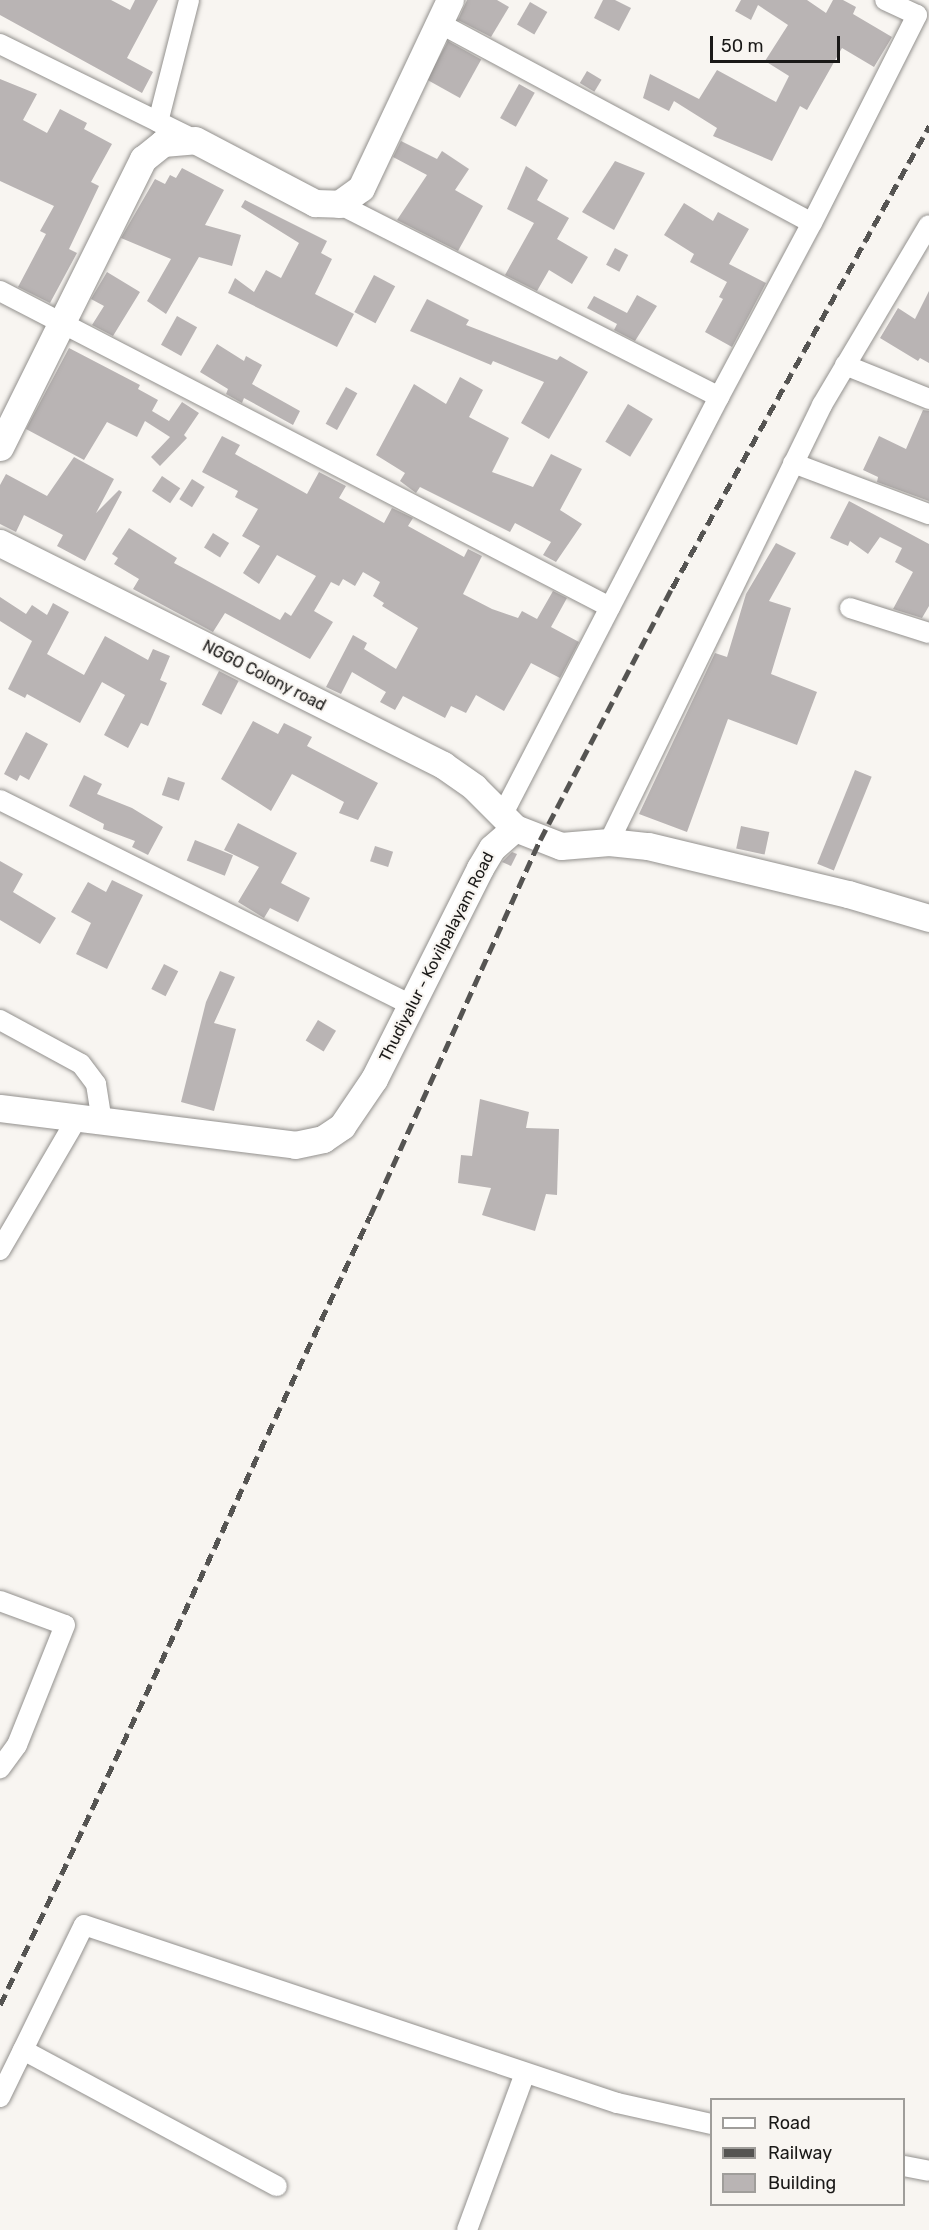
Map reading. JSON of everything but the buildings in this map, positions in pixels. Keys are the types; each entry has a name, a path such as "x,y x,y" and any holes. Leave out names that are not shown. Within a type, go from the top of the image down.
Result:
{"street":[{"path":"158,122 189,0"},
{"path":"885,0 921,8 812,223 610,607 508,822 561,846 609,842 648,846 848,894 929,918"},
{"path":"339,204 361,188 445,11 812,223"},
{"path":"0,44 195,140 315,203 339,204 719,397"},
{"path":"0,447 143,159 163,144 195,140"},
{"path":"609,842 793,463 845,365 929,225"},
{"path":"0,291 610,607"},
{"path":"845,365 929,399"},
{"path":"793,463 929,514"},
{"name":"NGGO Colony road","path":"0,543 443,765 474,787 508,822"},
{"path":"850,608 929,633"},
{"path":"0,800 411,1005"},
{"name":"Thudiyalur - Kovilpalayam Road","path":"0,1108 295,1145 323,1140 342,1126 354,1110 411,1005 480,868 508,822"},
{"path":"0,1020 81,1064 96,1084 89,1119 0,1250"},
{"path":"0,1601 65,1625 17,1745 0,1768"},
{"path":"0,2097 84,1925 617,2103 710,2124"},
{"path":"23,2050 277,2186"},
{"path":"467,2230 525,2073"},
{"path":"905,2166 929,2171"}],"railway":[{"path":"0,2005 370,1216 540,840 672,588 929,126"}]}
